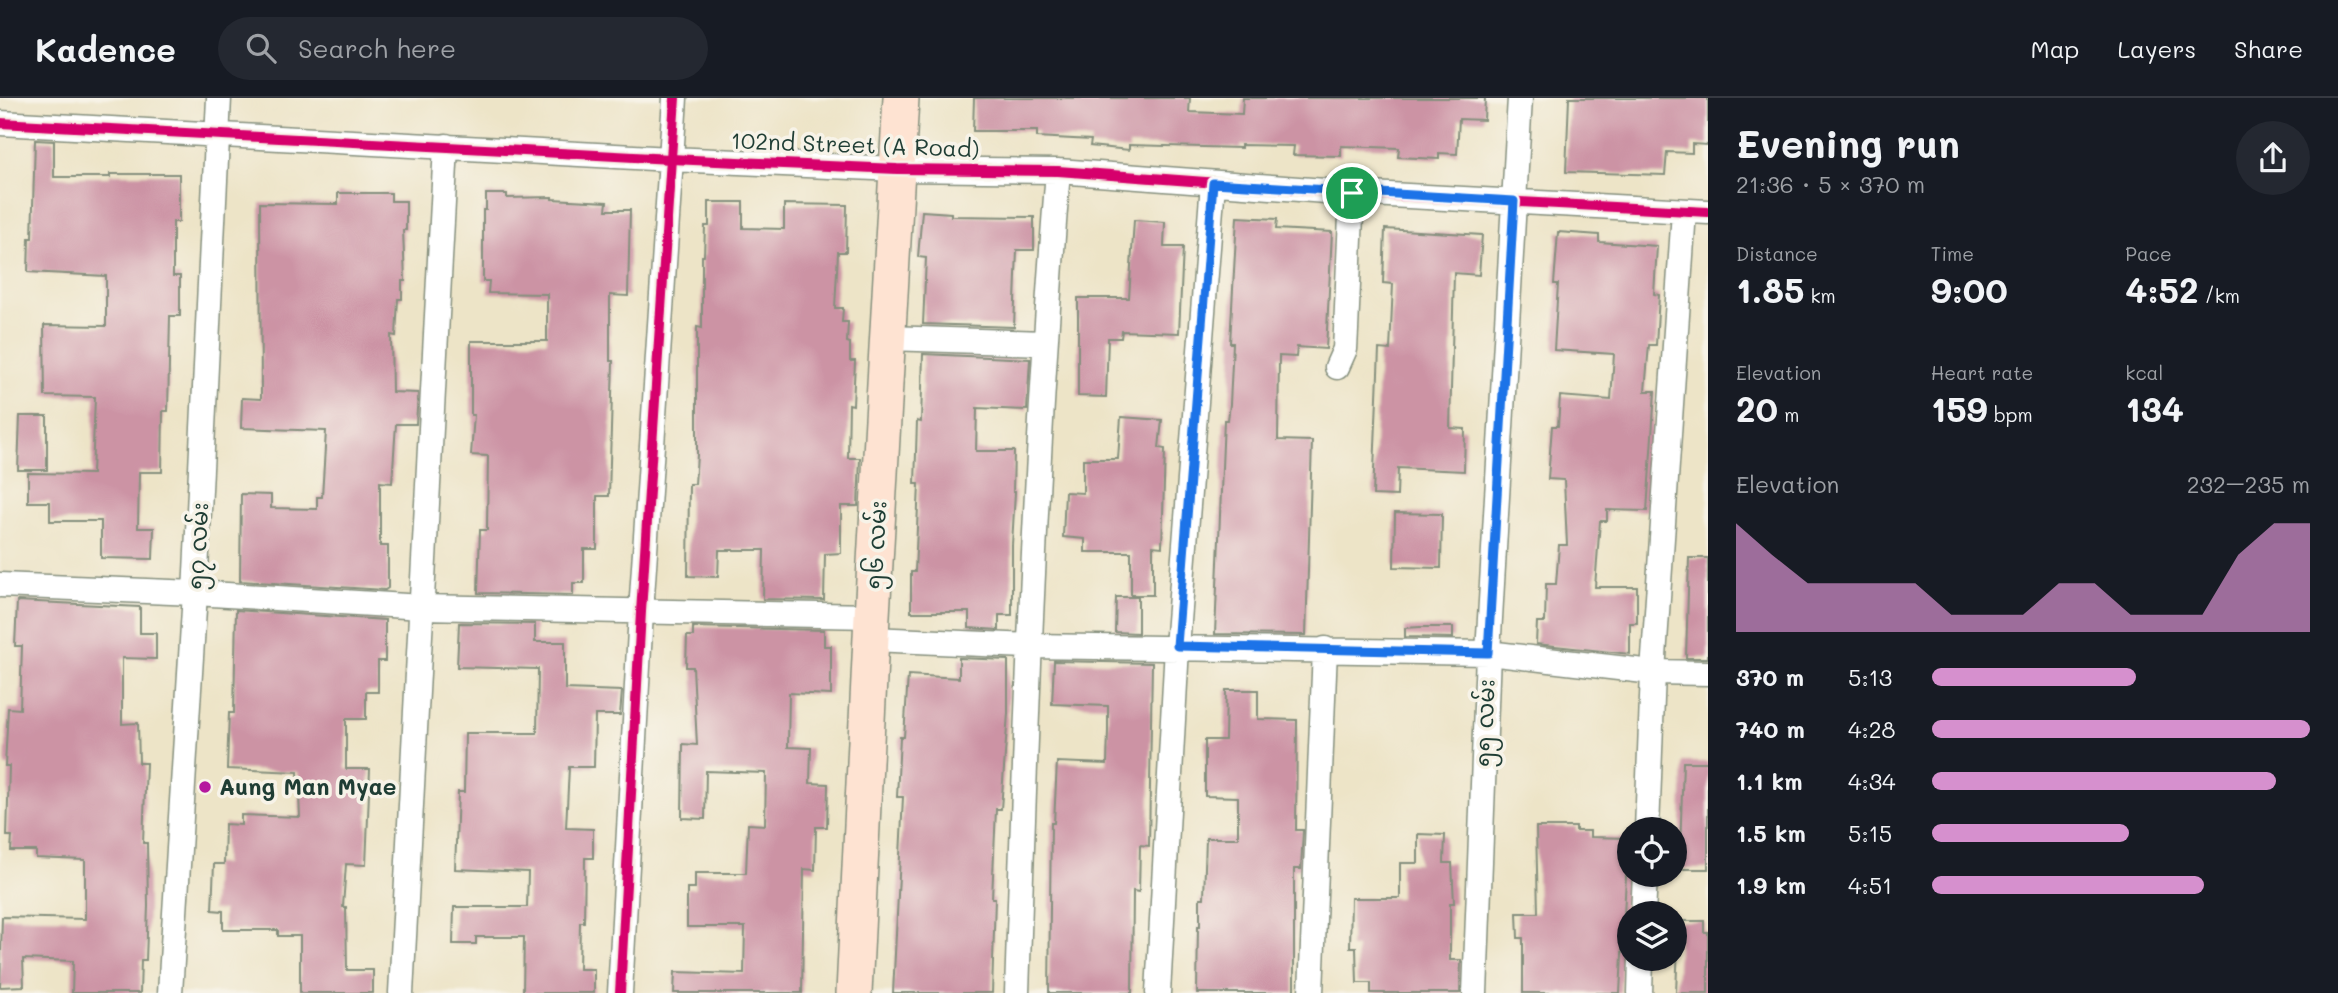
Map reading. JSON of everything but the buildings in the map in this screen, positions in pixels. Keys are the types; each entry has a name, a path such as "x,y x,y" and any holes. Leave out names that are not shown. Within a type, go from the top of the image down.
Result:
{"street":[{"name":"၅၇ လမ်း","path":"170,993 195,593 219,98"},
{"path":"620,993 641,612 675,98"},
{"name":"၅၆ လမ်း","path":"854,993 901,98"},
{"name":"၅၅ လမ်း","path":"1475,993 1488,653 1520,98"},
{"name":"102nd Street (A Road)","path":"0,123 671,159 897,169 1058,171 1352,193 1696,212"},
{"path":"401,993 446,146"},
{"path":"1017,993 1029,646 1044,343 1058,171"},
{"path":"1158,993 1177,646 1213,183"},
{"path":"1337,367 1345,349 1352,193"},
{"path":"1647,817 1653,673 1696,212"},
{"path":"887,338 1044,343"},
{"path":"0,585 195,593 422,607 641,612 872,628 1029,646 1177,646 1488,653 1653,673 1708,673"},
{"path":"1311,993 1325,649"},
{"path":"1640,993 1641,971"}],"cycle path":[{"path":"620,993 641,612 675,98"},
{"path":"0,123 671,159 897,169 1058,171 1352,193 1708,212"}],"place":[{"name":"Aung Man Myae","path":"205,787"}],"route":[{"path":"1213,183 1352,193 1514,201 1488,653 1177,646 1213,183"}]}
